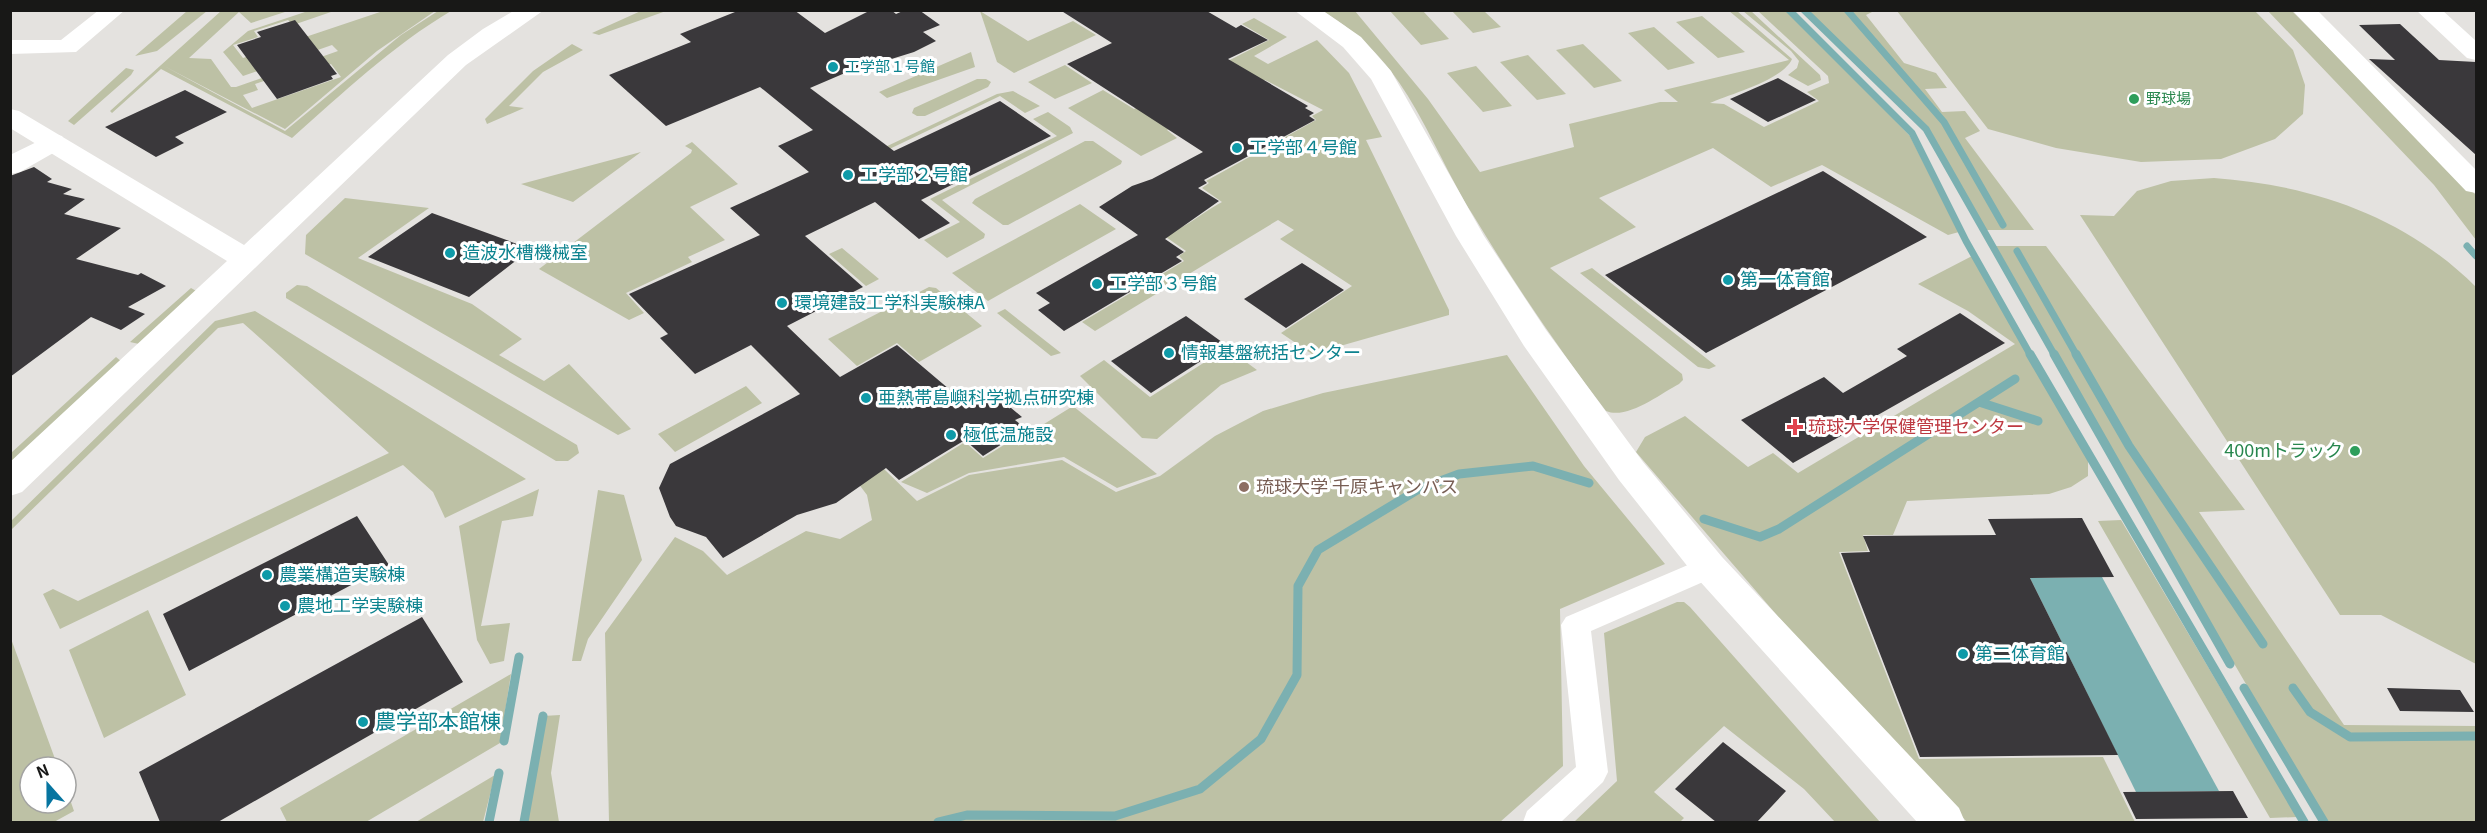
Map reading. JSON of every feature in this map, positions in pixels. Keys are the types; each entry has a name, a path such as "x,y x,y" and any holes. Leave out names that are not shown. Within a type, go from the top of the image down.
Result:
{"street":[{"path":"10,48 67,47 114,10"},
{"path":"10,483 457,60 492,34 533,10"},
{"path":"1305,10 1353,42 1382,76 1456,212 1530,329 1621,458 1709,567 1944,822"},
{"path":"2303,10 2476,185"},
{"path":"2427,10 2476,53"},
{"path":"10,117 247,260"},
{"path":"10,166 53,142"},
{"path":"1539,822 1592,772 1576,625 1709,567"}],"green space":[{"path":"643,10 666,11 599,35 592,33"},
{"path":"187,11 207,11 157,51 135,56"},
{"path":"221,11 288,11 251,23 239,12 189,58 211,59 231,87 236,87 338,51 332,45 243,76 223,52 248,31 308,11 331,12 293,25 288,20 254,31 258,37 233,45 243,58 383,11 435,11 377,51 285,129 164,66 285,131 401,35 438,11 451,11 408,39 292,138 161,69 112,113 110,111","holes":["331,64 341,77 252,108 243,95 258,90 255,84 312,65 316,69"]},
{"path":"980,11 1028,41 1073,21 1096,35 1014,73 997,62"},
{"path":"1322,11 1355,11 1428,99 1480,172 1574,147 1569,124 1660,102 1678,102 1664,90 1789,60 1729,11 1737,11 1792,59 1787,67 1767,80 1710,103 1724,104 1764,127 1819,101 1807,92 1829,83 1828,76 1758,11 1790,11 1910,136 1959,232 1948,235 1822,165 1771,187 1713,148 1599,198 1636,227 1550,268 1682,374 1683,380 1633,409 1614,413 1606,411 1504,265 1456,186 1412,102 1395,77 1375,53 1351,31"},
{"path":"1390,11 1423,11 1449,39 1421,45"},
{"path":"1452,11 1484,11 1501,27 1473,33"},
{"path":"1743,11 1751,11 1820,75 1821,80 1808,86 1788,75 1797,68 1799,61 1791,51"},
{"path":"1807,11 1874,11 1866,15 1904,63 1936,73 1947,88 1925,89 1942,112 1965,111 1980,131 1965,138 2034,230 1985,230 1930,132"},
{"name":"野球場","path":"1897,11 2255,11 2293,50 2305,85 2303,114 2275,139 2221,159 2141,162 2056,148 1988,129"},
{"path":"2268,11 2292,11 2476,195 2476,240 2434,185"},
{"path":"1702,16 1745,52 1718,58 1676,22"},
{"path":"1254,18 1287,37 1254,56 1268,64 1317,40 1349,73 1382,137 1366,140 1449,310 1449,315 1312,354 1281,333 1352,286 1280,239 1294,230 1278,220 1095,331 1082,322 1184,261 1179,256 1186,251 1163,235 1187,224 1222,202 1202,188 1209,183 1206,181 1316,120 1312,116 1323,110 1265,80 1167,130 1177,138 1141,156 1068,108 1103,90 1134,109 1269,40 1242,24"},
{"path":"1654,27 1695,63 1668,70 1628,33"},
{"path":"572,44 583,50 543,72 509,106 524,108 487,124 485,119 533,71"},
{"path":"1583,44 1622,81 1594,88 1556,50"},
{"path":"971,52 975,67 887,98 879,92"},
{"path":"1528,55 1566,94 1537,100 1500,62"},
{"path":"1065,65 1092,83 1055,99 1028,82"},
{"path":"1476,66 1512,106 1483,112 1447,73"},
{"path":"126,68 134,70 131,75 74,125 68,121"},
{"path":"977,79 986,79 991,82 988,87 925,116 912,113 914,108"},
{"path":"1013,91 1040,106 1025,113 1000,96 877,155 881,149 997,94"},
{"path":"1048,112 1070,127 1073,133 942,200 985,234 984,238 947,258 924,240 960,222 930,199 1057,136 1033,119"},
{"path":"1085,141 1093,141 1122,161 1121,164 1008,225 1003,225 972,203 975,199"},
{"path":"692,142 738,184 690,207 725,240 688,257 692,262 626,293 644,313 629,320 539,269 691,153 692,150 685,146"},
{"path":"641,152 573,202 521,184"},
{"name":"400mトラック","path":"2214,178 2286,188 2355,208 2419,241 2448,262 2476,287 2476,664 2381,615 2340,615 2080,215 2114,216 2137,191 2171,181"},
{"path":"345,198 429,208 358,258 472,304 522,339 499,355 544,381 569,364 631,429 618,435 305,254 306,235"},
{"path":"1080,204 1116,229 988,301 952,273"},
{"path":"1992,246 2046,246 2245,510 2199,512 2344,725 2476,726 2476,822 2326,822"},
{"path":"842,248 879,279 866,286 829,254"},
{"path":"1974,255 2088,457 2088,476 2071,487 2049,494 1907,501 1893,535 1863,535 1868,551 1839,552 1919,759 2103,757 2135,822 1967,822 1819,664 1636,452 1645,437 1685,416 1748,467 1773,453 1798,473 2015,344 1968,311 1918,284"},
{"path":"1592,268 1716,366 1709,369 1698,367 1580,273"},
{"path":"297,285 307,286 577,445 579,453 568,461 556,461 286,298 286,293"},
{"path":"929,287 936,288 982,326 919,362 897,343 857,366 828,339"},
{"path":"191,288 198,292 139,344 130,342"},
{"path":"1005,309 1061,353 1051,356 997,313"},
{"path":"255,311 526,479 445,518 433,492 403,465 60,629 43,594 53,589 78,601 389,453 243,323 218,328 11,530 11,521 215,321"},
{"path":"1227,348 1257,370 1221,385 1157,439 1142,438 1080,376 1104,360 1150,397"},
{"path":"1507,355 1584,466 1665,564 1560,609 1563,766 1500,822 609,822 605,633 675,537 703,551 727,575 806,531 840,539 872,520 867,495 833,450 853,439 917,501 969,475 1062,460 1116,492 1160,476 1215,436 1263,411 1323,393"},
{"path":"116,357 122,362 11,466 11,453"},
{"path":"746,386 762,403 675,452 658,434"},
{"path":"1073,406 1157,474 1117,488 1064,457 969,473 927,493 901,482 965,442 983,458 1033,427 1036,429"},
{"path":"539,489 533,516 502,521 481,626 510,623 504,661 490,664 477,640 459,526"},
{"path":"598,490 624,495 642,560 588,639 581,661 572,661"},
{"path":"2121,520 2297,817 2270,818 2098,521"},
{"path":"1677,602 1684,602 1690,607 1880,822 1835,822 1804,789 1724,726 1654,792 1684,818 1680,822 1574,822 1617,781 1604,633"},
{"path":"148,610 186,695 104,738 69,650"},
{"path":"10,636 54,755 18,755 18,815 67,815 54,822 11,822"},
{"path":"511,674 500,743 366,822 287,822 280,808"},
{"path":"560,715 551,773 559,822 524,822 543,716"},
{"path":"495,775 483,822 416,822"}],"water":[{"path":"2102,577 2219,791 2136,792 2030,578"}],"building":[{"path":"740,10 794,10 825,33 871,10 891,10 896,14 905,10 919,10 940,25 923,32 936,41 914,52 885,61 880,58 810,88 894,151 1000,101 1051,136 921,200 950,223 919,239 875,202 805,236 863,287 787,326 840,377 897,345 969,406 992,392 1022,417 1015,420 1026,429 983,456 965,440 899,480 886,468 836,503 797,515 723,558 706,537 676,526 670,517 659,488 670,464 800,394 751,345 695,374 660,338 668,334 629,294 760,235 730,208 809,172 778,146 813,130 760,87 666,126 609,75 691,42 680,34"},
{"path":"1060,10 1205,10 1236,28 1241,25 1268,40 1228,59 1308,106 1305,108 1314,113 1309,116 1315,120 1204,180 1207,183 1198,188 1219,201 1165,239 1184,252 1176,257 1182,261 1064,331 1038,310 1050,303 1036,293 1138,235 1099,207 1132,186 1152,179 1203,152 1067,64 1112,43"},
{"path":"295,20 337,74 331,76 333,79 277,99 237,45 261,37 257,32"},
{"path":"2400,24 2439,60 2476,62 2476,155 2369,59 2395,60 2359,25"},
{"path":"1778,78 1816,100 1768,122 1730,99"},
{"path":"185,90 227,112 175,137 184,143 156,157 105,127"},
{"path":"34,167 52,179 47,182 72,189 63,194 85,199 64,214 121,228 76,259 138,275 141,273 166,286 128,307 145,314 121,330 91,317 10,377 10,176"},
{"name":"第一体育館","path":"1823,171 1927,237 1706,353 1605,275"},
{"name":"造波水槽機械室","path":"432,213 531,249 469,297 368,257"},
{"path":"1302,263 1344,290 1286,328 1244,299"},
{"path":"1960,313 2005,343 1793,463 1741,420 1824,377 1843,393 1907,356 1897,349"},
{"name":"情報基盤統括センター","path":"1186,316 1226,345 1151,393 1111,361"},
{"path":"357,516 389,565 189,671 163,614"},
{"name":"第二体育館","path":"2082,518 2114,577 2030,578 2118,755 1920,757 1841,553 1870,552 1863,536 1996,535 1988,519"},
{"name":"農学部本館棟","path":"422,617 463,682 218,822 160,822 139,772"},
{"path":"2387,688 2460,690 2474,712 2400,711"},
{"path":"1723,742 1786,791 1757,822 1716,822 1675,789"},
{"path":"2233,791 2248,818 2136,819 2123,792"}],"waterway":[{"path":"1789,10 1912,133 1966,241 2031,356"},
{"path":"1804,10 1926,129 2055,356"},
{"path":"1847,10 1944,122 2003,225"},
{"path":"2467,246 2476,256"},
{"path":"2017,251 2077,356"},
{"path":"2030,354 2304,822"},
{"path":"2054,354 2230,664"},
{"path":"2076,354 2129,446 2263,644"},
{"path":"1704,519 1760,537 1779,529 2015,379"},
{"path":"1979,402 2038,421"},
{"path":"938,822 967,815 1115,816 1200,789 1261,739 1297,675 1298,586 1318,550 1419,489 1459,474 1533,466 1589,483"},
{"path":"504,741 519,657"},
{"path":"2244,688 2324,822"},
{"path":"2293,688 2310,712 2350,737 2476,736"},
{"path":"524,822 543,716"},
{"path":"489,822 499,773"}],"place":[{"name":"工学部１号館","path":"833,67"},
{"name":"野球場","path":"2134,99"},
{"name":"工学部４号館","path":"1237,148"},
{"name":"工学部２号館","path":"848,175"},
{"name":"造波水槽機械室","path":"450,253"},
{"name":"第一体育館","path":"1728,280"},
{"name":"工学部３号館","path":"1097,284"},
{"name":"環境建設工学科実験棟A","path":"782,303"},
{"name":"情報基盤統括センター","path":"1169,353"},
{"name":"亜熱帯島嶼科学拠点研究棟","path":"866,398"},
{"name":"琉球大学保健管理センター","path":"1795,427"},
{"name":"極低温施設","path":"951,435"},
{"name":"400mトラック","path":"2355,451"},
{"name":"琉球大学 千原キャンパス","path":"1244,487"},
{"name":"農業構造実験棟","path":"267,575"},
{"name":"農地工学実験棟","path":"285,606"},
{"name":"第二体育館","path":"1963,654"},
{"name":"農学部本館棟","path":"363,722"}]}
